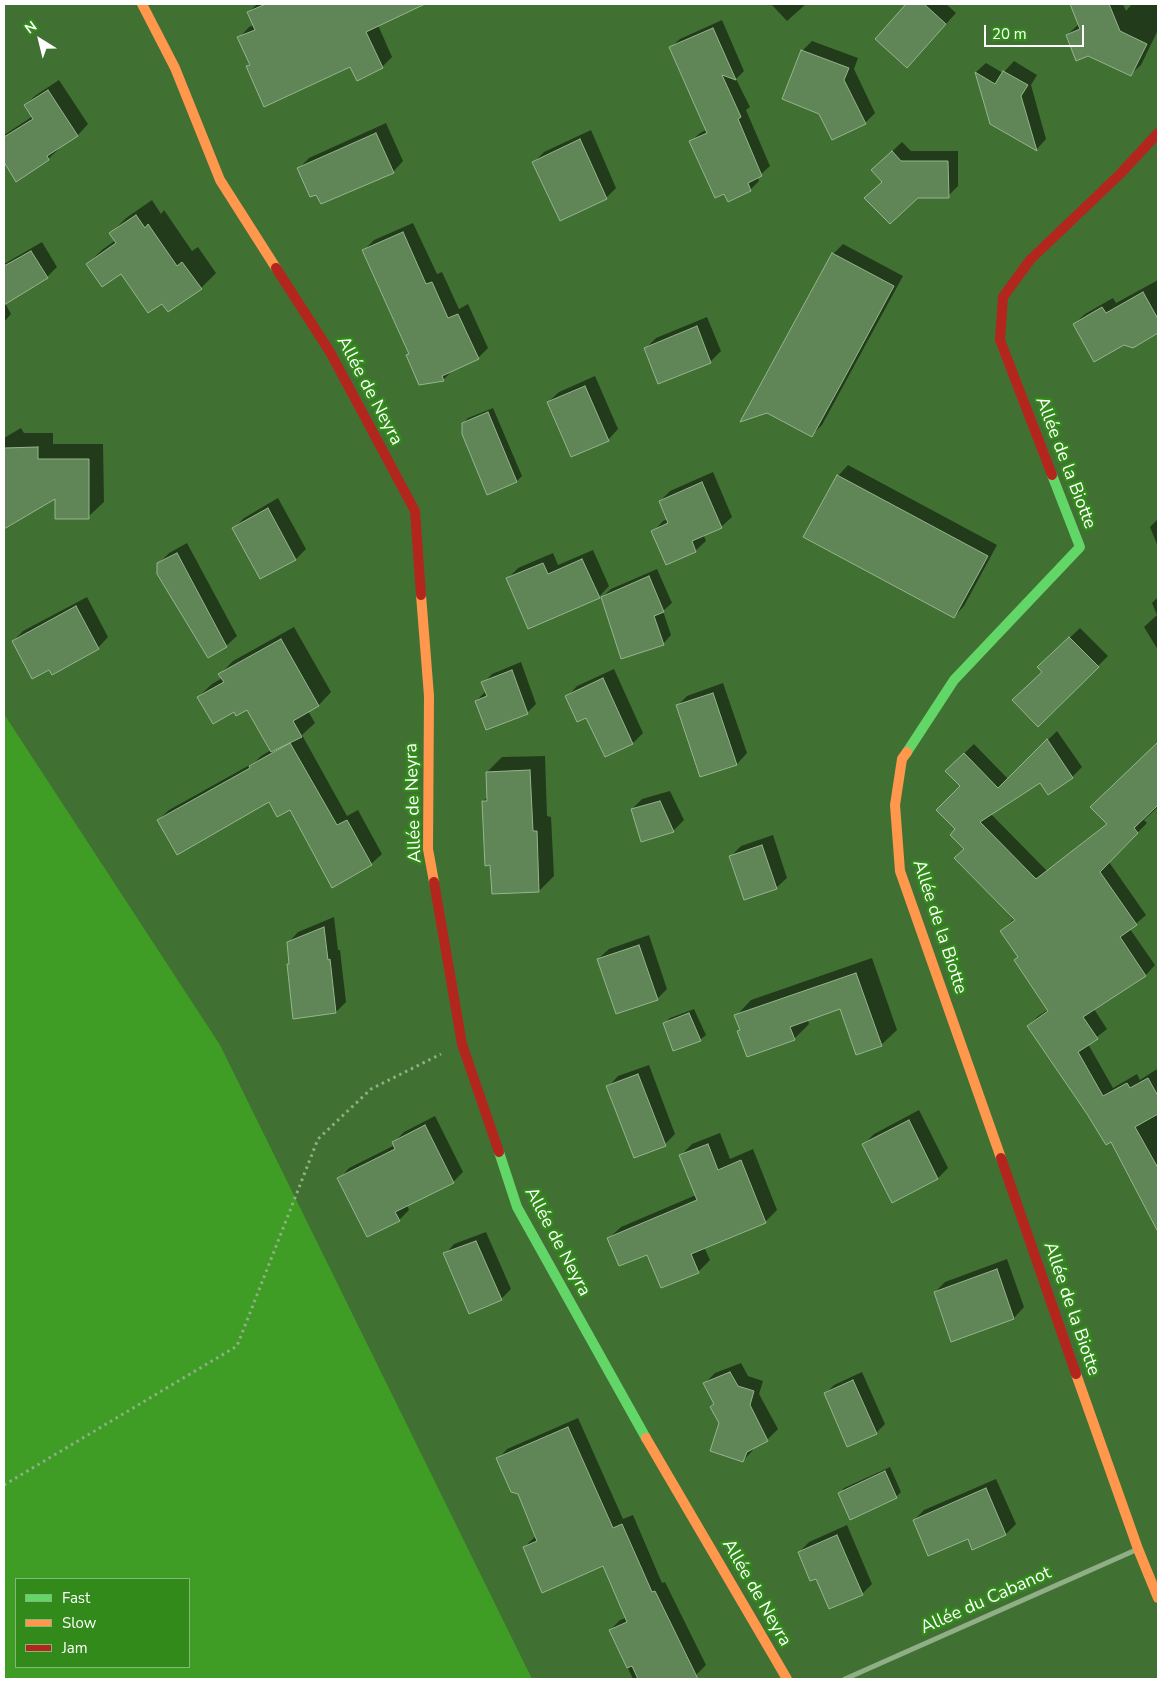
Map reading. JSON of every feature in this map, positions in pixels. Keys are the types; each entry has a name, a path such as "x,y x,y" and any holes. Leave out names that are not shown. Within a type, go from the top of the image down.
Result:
{"street":[{"name":"Allée de Neyra","path":"142,4 175,68 220,180 330,352 415,511 429,696 428,849 462,1044 516,1206 653,1450 787,1679"},
{"name":"Allée de la Biotte","path":"1158,133 1120,174 1030,260 1003,297 1000,340 1080,548 954,680 902,758 895,805 900,871 1138,1549 1158,1598"},
{"name":"Allée du Cabanot","path":"845,1679 1138,1549"}],"path":[{"path":"4,1485 236,1346 318,1139 371,1089 462,1044"}],"green space":[{"path":"4,714 220,1045 532,1679 4,1679"}],"building":[{"path":"266,4 425,4 366,32 383,68 357,81 350,67 264,107 246,66 250,65 237,37 255,30 247,12"},
{"path":"906,4 924,4 946,24 907,68 875,39"},
{"path":"1070,4 1109,4 1120,31 1147,44 1131,76 1088,56 1076,61 1066,35 1080,29"},
{"path":"713,28 736,80 722,75 741,117 738,119 762,176 748,183 751,191 728,202 724,194 715,198 689,141 707,133 669,47"},
{"path":"801,50 849,68 844,80 866,124 832,140 819,114 782,99"},
{"path":"1003,71 1028,85 1021,96 1037,151 990,124 975,72 995,84"},
{"path":"48,90 78,136 47,156 49,160 16,182 4,162 4,137 33,119 24,105"},
{"path":"376,133 394,173 321,204 316,195 310,197 297,168"},
{"path":"580,139 607,199 560,221 532,162"},
{"path":"892,151 901,161 948,161 949,198 918,198 890,224 864,198 882,182 871,170"},
{"path":"136,215 145,228 148,224 177,266 182,262 202,289 168,312 162,304 148,313 121,274 102,287 86,264 116,243 109,233"},
{"path":"403,232 426,284 432,282 448,318 458,314 479,359 442,376 444,381 419,385 406,355 409,354 362,250"},
{"path":"31,251 48,278 4,305 4,266"},
{"path":"832,253 894,286 840,386 812,437 767,413 740,422"},
{"path":"1143,292 1158,319 1158,333 1133,348 1124,345 1094,362 1073,324 1102,307 1106,313"},
{"path":"697,326 711,363 658,384 644,348"},
{"path":"585,386 609,441 571,457 547,402"},
{"path":"488,412 517,482 487,495 462,434 462,423"},
{"path":"38,447 38,459 89,459 89,519 55,519 55,499 4,529 4,448"},
{"path":"837,475 988,556 954,618 803,537"},
{"path":"702,482 722,528 692,541 696,552 666,565 651,531 668,523 659,501"},
{"path":"268,508 296,560 260,579 232,528"},
{"path":"177,553 227,647 208,658 157,574 157,563"},
{"path":"582,559 600,598 528,629 506,578 543,563 548,574"},
{"path":"649,576 664,612 654,616 664,645 621,659 601,597"},
{"path":"76,606 99,649 52,675 49,670 32,679 12,641"},
{"path":"1069,637 1099,667 1038,727 1012,700 1042,672 1037,667"},
{"path":"281,639 319,706 293,721 302,737 271,752 247,710 236,716 234,712 213,724 197,697 224,682 218,674"},
{"path":"512,670 528,714 486,730 475,701 487,696 481,682"},
{"path":"603,678 633,744 605,757 586,718 577,722 565,696"},
{"path":"713,693 737,765 700,777 676,705"},
{"path":"1047,739 1073,778 1048,795 1040,783 980,822 1036,879 1107,824 1090,807 1158,742 1158,805 1134,828 1138,833 1100,872 1137,925 1120,937 1146,976 1083,1017 1098,1039 1078,1052 1103,1096 1127,1083 1130,1088 1148,1078 1158,1096 1158,1114 1135,1127 1158,1168 1158,1232 1111,1142 1106,1145 1027,1026 1048,1011 1014,960 1018,957 1000,931 1015,920 954,858 964,849 950,835 955,829 936,810 960,786 945,771 964,753 998,788"},
{"path":"290,743 337,825 347,820 372,865 332,888 290,810 277,817 269,802 177,855 157,820 250,768 249,766"},
{"path":"530,770 533,831 537,831 539,892 492,894 490,865 485,866 482,801 487,801 486,772"},
{"path":"660,801 674,832 641,842 631,809"},
{"path":"762,845 777,889 744,900 729,856"},
{"path":"324,927 328,960 330,959 336,1013 293,1019 287,964 289,964 287,942"},
{"path":"639,945 658,1000 616,1014 597,959"},
{"path":"856,973 882,1046 856,1055 840,1009 790,1027 795,1040 747,1057 737,1031 740,1030 734,1015"},
{"path":"689,1013 701,1041 673,1051 663,1023"},
{"path":"638,1074 666,1146 634,1158 606,1086"},
{"path":"909,1120 938,1179 892,1203 862,1144"},
{"path":"425,1125 454,1183 395,1212 400,1221 367,1237 337,1178 395,1149 392,1142"},
{"path":"708,1144 718,1170 741,1160 766,1223 691,1254 699,1273 661,1288 647,1255 619,1266 607,1238 697,1200 679,1155"},
{"path":"476,1241 502,1300 469,1314 443,1253"},
{"path":"997,1269 1014,1319 951,1342 934,1292"},
{"path":"730,1372 738,1386 754,1391 750,1405 768,1441 747,1452 743,1462 710,1451 719,1423 710,1407 714,1404 703,1383"},
{"path":"853,1380 877,1434 847,1447 824,1393"},
{"path":"568,1427 613,1528 622,1524 652,1592 655,1591 698,1679 638,1679 632,1666 627,1668 609,1630 627,1622 603,1566 542,1593 523,1547 537,1541 518,1494 511,1492 496,1458"},
{"path":"885,1471 897,1498 850,1520 838,1493"},
{"path":"986,1488 1006,1535 972,1550 968,1539 928,1556 913,1520"},
{"path":"837,1535 863,1595 829,1609 816,1579 810,1581 798,1552"}],"traffic: fast":[{"path":"907,752 954,680 1080,547 1052,475"},
{"path":"499,1152 517,1207 646,1438"}],"traffic: slow":[{"path":"142,4 175,68 220,180 276,268"},
{"path":"421,595 429,696 428,849 434,882"},
{"path":"907,752 902,759 895,805 900,871 1001,1158"},
{"path":"1076,1374 1138,1549 1158,1598"},
{"path":"646,1438 787,1679"}],"traffic: jam":[{"path":"1052,475 1000,340 1003,297 1030,260 1120,174 1158,133"},
{"path":"276,268 330,352 415,511 421,595"},
{"path":"434,882 462,1044 499,1152"},
{"path":"1001,1158 1076,1374"}]}
